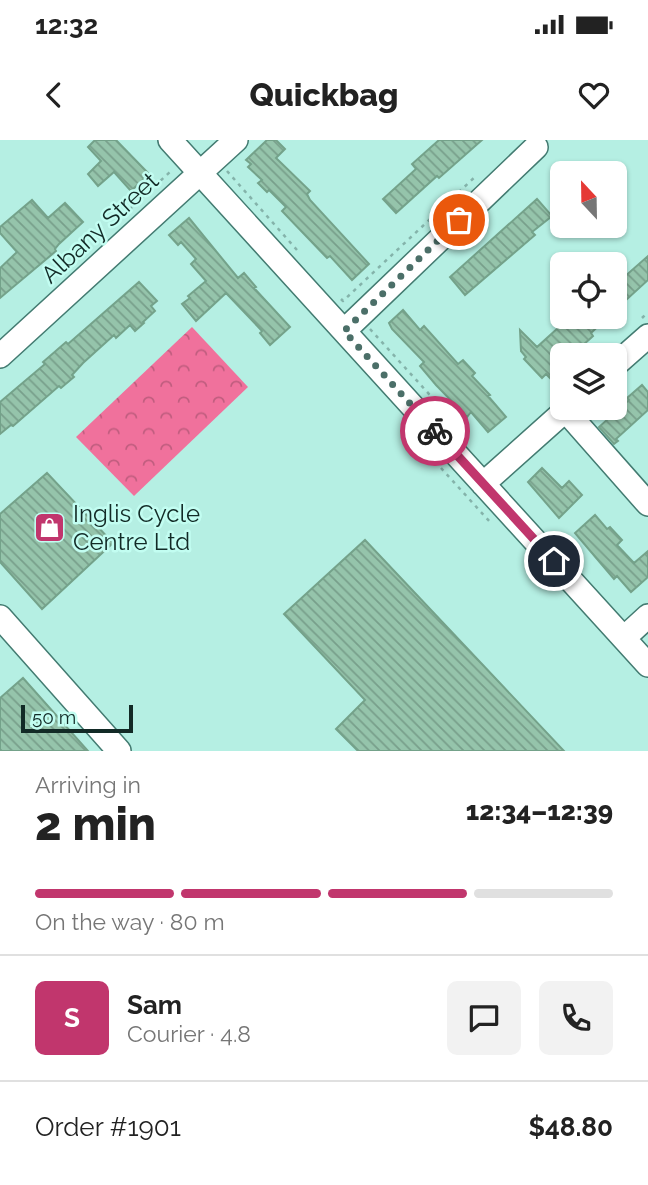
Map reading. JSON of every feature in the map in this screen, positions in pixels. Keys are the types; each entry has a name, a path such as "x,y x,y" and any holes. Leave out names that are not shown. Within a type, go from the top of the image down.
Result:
{"street":[{"path":"170,140 648,664"},
{"name":"Albany Street","path":"0,356 236,140"},
{"path":"344,331 536,146"},
{"path":"627,355 648,336"},
{"path":"483,484 554,420"},
{"path":"575,420 648,504"},
{"path":"624,638 648,616"},
{"path":"0,617 119,751"}],"path":[{"path":"224,167 297,249"},
{"path":"116,222 174,168"},
{"path":"334,290 343,301 484,168"},
{"path":"368,326 450,418"},
{"path":"435,461 490,522"}],"green space":[{"path":"192,327 248,387 134,496 76,437"}],"building":[{"path":"95,140 116,140 149,174 131,191 114,172 98,186 88,174 101,161 88,147"},
{"path":"267,140 276,140 285,149 276,158 310,191 307,194 310,200 369,264 352,280 282,211 286,207 258,183 262,180 248,167 251,164 246,160"},
{"path":"439,140 482,140 396,213 383,199 416,169 412,164"},
{"path":"537,199 550,214 550,218 532,232 535,235 465,295 450,277"},
{"path":"32,200 48,218 65,203 83,222 59,244 56,251 0,298 0,268 17,252 0,233 0,227"},
{"path":"189,218 238,278 244,273 256,287 254,288 290,327 270,345 260,333 262,331 226,293 196,321 182,304 206,281 191,264 196,259 181,242 178,245 169,235"},
{"path":"648,256 648,280 627,299 627,275"},
{"path":"139,282 157,301 151,306 155,311 135,331 130,325 116,338 114,335 83,363 72,375 74,377 0,434 0,402 45,364 43,362 66,342 68,344"},
{"path":"403,310 420,330 424,326 458,364 463,360 475,373 472,376 506,417 488,432 471,412 467,417 436,385 420,366 424,362 392,329 389,323"},
{"path":"557,329 595,329 591,333 593,336 585,343 550,343 550,378 546,374 542,378 524,359 526,357 521,351 520,330 537,347"},
{"path":"642,385 648,392 648,410 616,439 618,441 614,444 599,427 607,420 627,420 627,398"},
{"path":"542,468 562,488 569,481 582,495 559,518 528,482"},
{"name":"Inglis Cycle Centre Ltd","path":"47,473 113,543 42,609 0,562 0,514"},
{"path":"595,515 607,529 610,527 622,540 617,545 634,563 648,551 648,577 631,592 617,576 614,579 575,533"},
{"path":"365,540 564,751 358,751 336,729 365,700 284,614"},
{"path":"23,678 88,751 0,751 0,698"}],"way so far":[{"path":"435,431 344,331 459,220"}],"place":[{"name":"Inglis Cycle Centre Ltd","path":"50,528"}],"route":[{"path":"435,431 554,561"}]}
